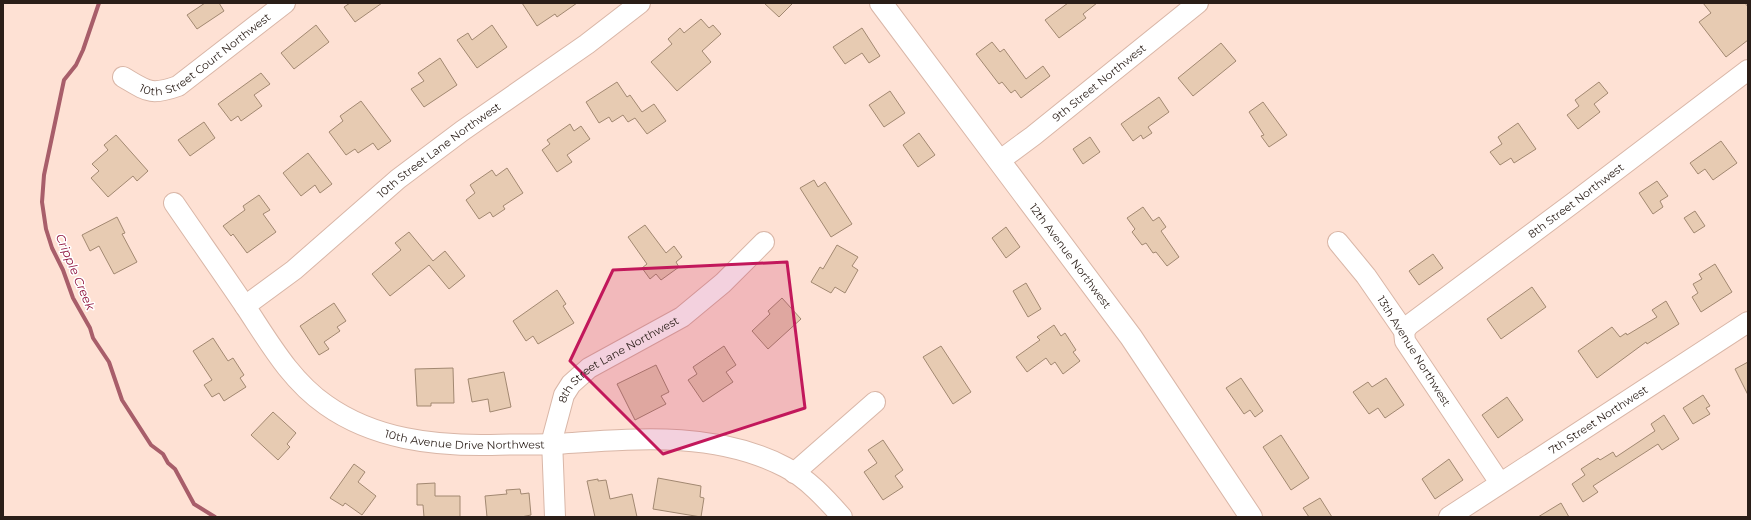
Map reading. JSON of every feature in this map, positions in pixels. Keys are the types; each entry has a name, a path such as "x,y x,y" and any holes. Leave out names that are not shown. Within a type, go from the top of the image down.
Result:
{"main road":[{"name":"12th Avenue Northwest","path":"880,3 1131,337 1250,517"}],"street":[{"name":"10th Street Court Northwest","path":"123,77 151,92 162,92 178,86 286,3"},
{"name":"10th Street Lane Northwest","path":"245,306 294,270 398,179 462,131 587,44 640,3"},
{"name":"9th Street Northwest","path":"999,161 1033,136 1198,3"},
{"name":"8th Street Northwest","path":"1404,331 1409,325 1748,70"},
{"name":"10th Avenue Drive Northwest","path":"174,203 245,306 277,356 304,388 324,405 363,426 412,440 438,444 552,444 614,440 696,440 747,451 786,467 813,488 842,517"},
{"name":"8th Street Lane Northwest","path":"555,517 552,444 564,395 578,377 589,368 682,317 723,283 764,242"},
{"name":"13th Avenue Northwest","path":"1338,242 1366,276 1404,331 1405,341 1500,483"},
{"name":"7th Street Northwest","path":"1449,517 1748,322"},
{"path":"794,473 875,402"}],"highlighted area":[{"path":"787,262 805,408 663,454 570,361 613,270"}],"building":[{"path":"205,3 219,3 224,11 197,29 187,15"},
{"path":"350,3 382,3 355,22 344,7"},
{"path":"522,3 577,3 557,17 555,14 537,26"},
{"path":"764,3 793,3 779,17"},
{"path":"1068,3 1097,3 1083,14 1086,18 1059,38 1045,20"},
{"path":"1703,3 1745,3 1748,7 1748,40 1726,57 1699,22 1711,13"},
{"path":"701,19 709,28 713,25 721,34 702,51 711,62 677,91 651,62 672,44 668,39 680,28 684,33"},
{"path":"316,25 329,42 294,69 281,53"},
{"path":"492,25 507,47 477,68 457,40 468,33 472,40"},
{"path":"862,28 880,56 869,63 862,53 845,64 833,47"},
{"path":"992,42 1000,52 1004,49 1026,79 1043,66 1050,76 1021,98 1015,90 1011,93 1002,82 999,84 976,54"},
{"path":"1221,43 1236,61 1193,96 1178,78"},
{"path":"440,58 457,85 424,107 411,89 424,81 418,73"},
{"path":"261,73 270,84 254,95 262,106 241,121 238,116 231,121 218,104"},
{"path":"617,82 627,97 630,95 642,112 654,104 666,121 647,134 635,118 628,122 623,115 612,122 609,117 599,123 586,102"},
{"path":"1599,82 1608,93 1594,104 1600,112 1578,129 1567,115 1579,106 1575,100"},
{"path":"890,91 905,113 884,127 869,105"},
{"path":"1159,97 1169,112 1148,127 1152,133 1143,139 1141,135 1133,141 1121,124"},
{"path":"361,101 391,141 378,150 373,143 358,153 355,149 346,155 329,132 343,121 340,116"},
{"path":"1263,102 1287,135 1269,147 1261,136 1264,135 1249,112"},
{"path":"204,122 215,138 190,156 178,140"},
{"path":"1518,123 1536,149 1514,163 1511,158 1500,165 1490,152 1502,144 1498,137"},
{"path":"570,124 574,131 581,126 590,139 567,155 572,162 557,172 542,150 550,144 547,140"},
{"path":"919,133 935,155 918,167 903,145"},
{"path":"116,135 148,171 137,181 133,176 108,197 91,178 99,171 92,164 108,150 104,145"},
{"path":"1090,137 1100,152 1083,164 1073,149"},
{"path":"1721,141 1737,163 1713,180 1705,169 1698,174 1690,163"},
{"path":"308,153 332,184 320,193 315,185 301,196 283,173"},
{"path":"507,168 523,193 503,206 505,209 493,217 490,212 479,219 466,200 475,193 470,185 492,170 496,176"},
{"path":"814,180 818,187 825,182 852,224 831,237 800,188"},
{"path":"1657,181 1668,196 1660,201 1663,207 1653,214 1639,193"},
{"path":"259,195 270,210 263,214 276,232 247,253 233,234 231,236 223,226 245,210 243,206"},
{"path":"1143,207 1153,221 1159,217 1166,227 1161,231 1179,257 1167,266 1156,252 1153,253 1146,243 1142,245 1132,232 1135,229 1127,218"},
{"path":"1695,211 1705,226 1694,233 1684,218"},
{"path":"117,217 125,233 122,234 137,262 114,274 99,246 90,251 82,235"},
{"path":"645,225 666,253 674,246 682,257 676,262 679,267 661,280 656,274 650,279 642,268 647,264 628,237"},
{"path":"1006,227 1020,247 1006,258 992,238"},
{"path":"409,232 433,261 445,251 465,276 449,289 429,265 390,296 372,274 401,250 395,243"},
{"path":"837,245 858,257 852,266 858,270 845,293 835,287 831,293 811,282 820,267 823,269"},
{"path":"1433,254 1443,268 1419,285 1409,271"},
{"path":"1715,264 1732,292 1701,312 1692,297 1698,293 1693,284 1702,279 1699,274"},
{"path":"1026,283 1041,309 1028,317 1013,291"},
{"path":"1532,287 1546,307 1501,339 1487,319"},
{"path":"557,290 566,304 563,306 574,323 538,344 533,336 526,341 513,321"},
{"path":"782,298 801,319 768,349 752,331 770,314 768,311"},
{"path":"1666,301 1679,324 1647,344 1646,342 1597,378 1578,351 1612,327 1620,337 1626,333 1627,335 1657,317 1652,310"},
{"path":"334,303 346,321 337,327 340,331 324,342 329,349 319,355 300,326"},
{"path":"1054,325 1061,336 1065,333 1076,350 1073,352 1080,361 1063,374 1055,362 1051,365 1046,358 1027,372 1016,357 1040,340 1037,337"},
{"path":"213,338 228,361 233,358 244,375 240,378 246,387 224,401 219,393 212,397 204,385 212,380 193,351"},
{"path":"724,346 736,365 726,372 733,382 703,402 688,380 697,374 693,367"},
{"path":"941,346 971,392 953,404 923,357"},
{"path":"1748,362 1748,395 1735,369"},
{"path":"656,365 669,392 661,396 666,404 635,420 617,384"},
{"path":"453,368 454,403 431,403 431,406 417,406 415,369"},
{"path":"504,372 511,407 490,412 488,399 472,402 468,379"},
{"path":"1241,378 1263,411 1255,417 1250,410 1244,414 1226,388"},
{"path":"1386,378 1404,405 1385,418 1378,408 1369,414 1353,392 1368,382 1372,387"},
{"path":"1703,395 1710,406 1706,408 1710,414 1693,424 1683,408"},
{"path":"1507,397 1523,420 1498,438 1482,415"},
{"path":"273,412 296,433 287,444 290,447 278,460 251,435"},
{"path":"1664,415 1679,439 1662,450 1658,444 1593,486 1598,492 1583,502 1572,484 1585,475 1581,469 1598,458 1600,460 1613,452 1616,457 1655,431 1651,424"},
{"path":"1281,435 1309,478 1291,490 1263,447"},
{"path":"883,440 903,470 895,476 903,487 883,500 864,472 877,463 868,450"},
{"path":"1449,459 1463,480 1435,499 1422,479"},
{"path":"354,464 365,472 358,482 376,496 362,515 345,503 343,506 330,498"},
{"path":"658,478 701,486 700,497 704,498 701,517 653,509"},
{"path":"598,479 598,481 606,480 610,499 632,494 637,517 595,517 587,481"},
{"path":"435,483 435,496 460,496 460,517 424,517 423,505 417,505 417,484"},
{"path":"520,489 521,494 529,493 531,515 521,517 487,517 485,496 507,494 506,490"},
{"path":"1320,498 1332,517 1309,517 1303,508"},
{"path":"1561,503 1569,517 1538,517"}],"waterway":[{"name":"Cripple Creek","path":"99,3 83,50 76,65 64,80 44,175 42,202 46,229 52,248 63,270 73,298 90,328 93,338 109,362 122,400 151,445 163,454 168,463 175,469 194,504 215,517"}]}
